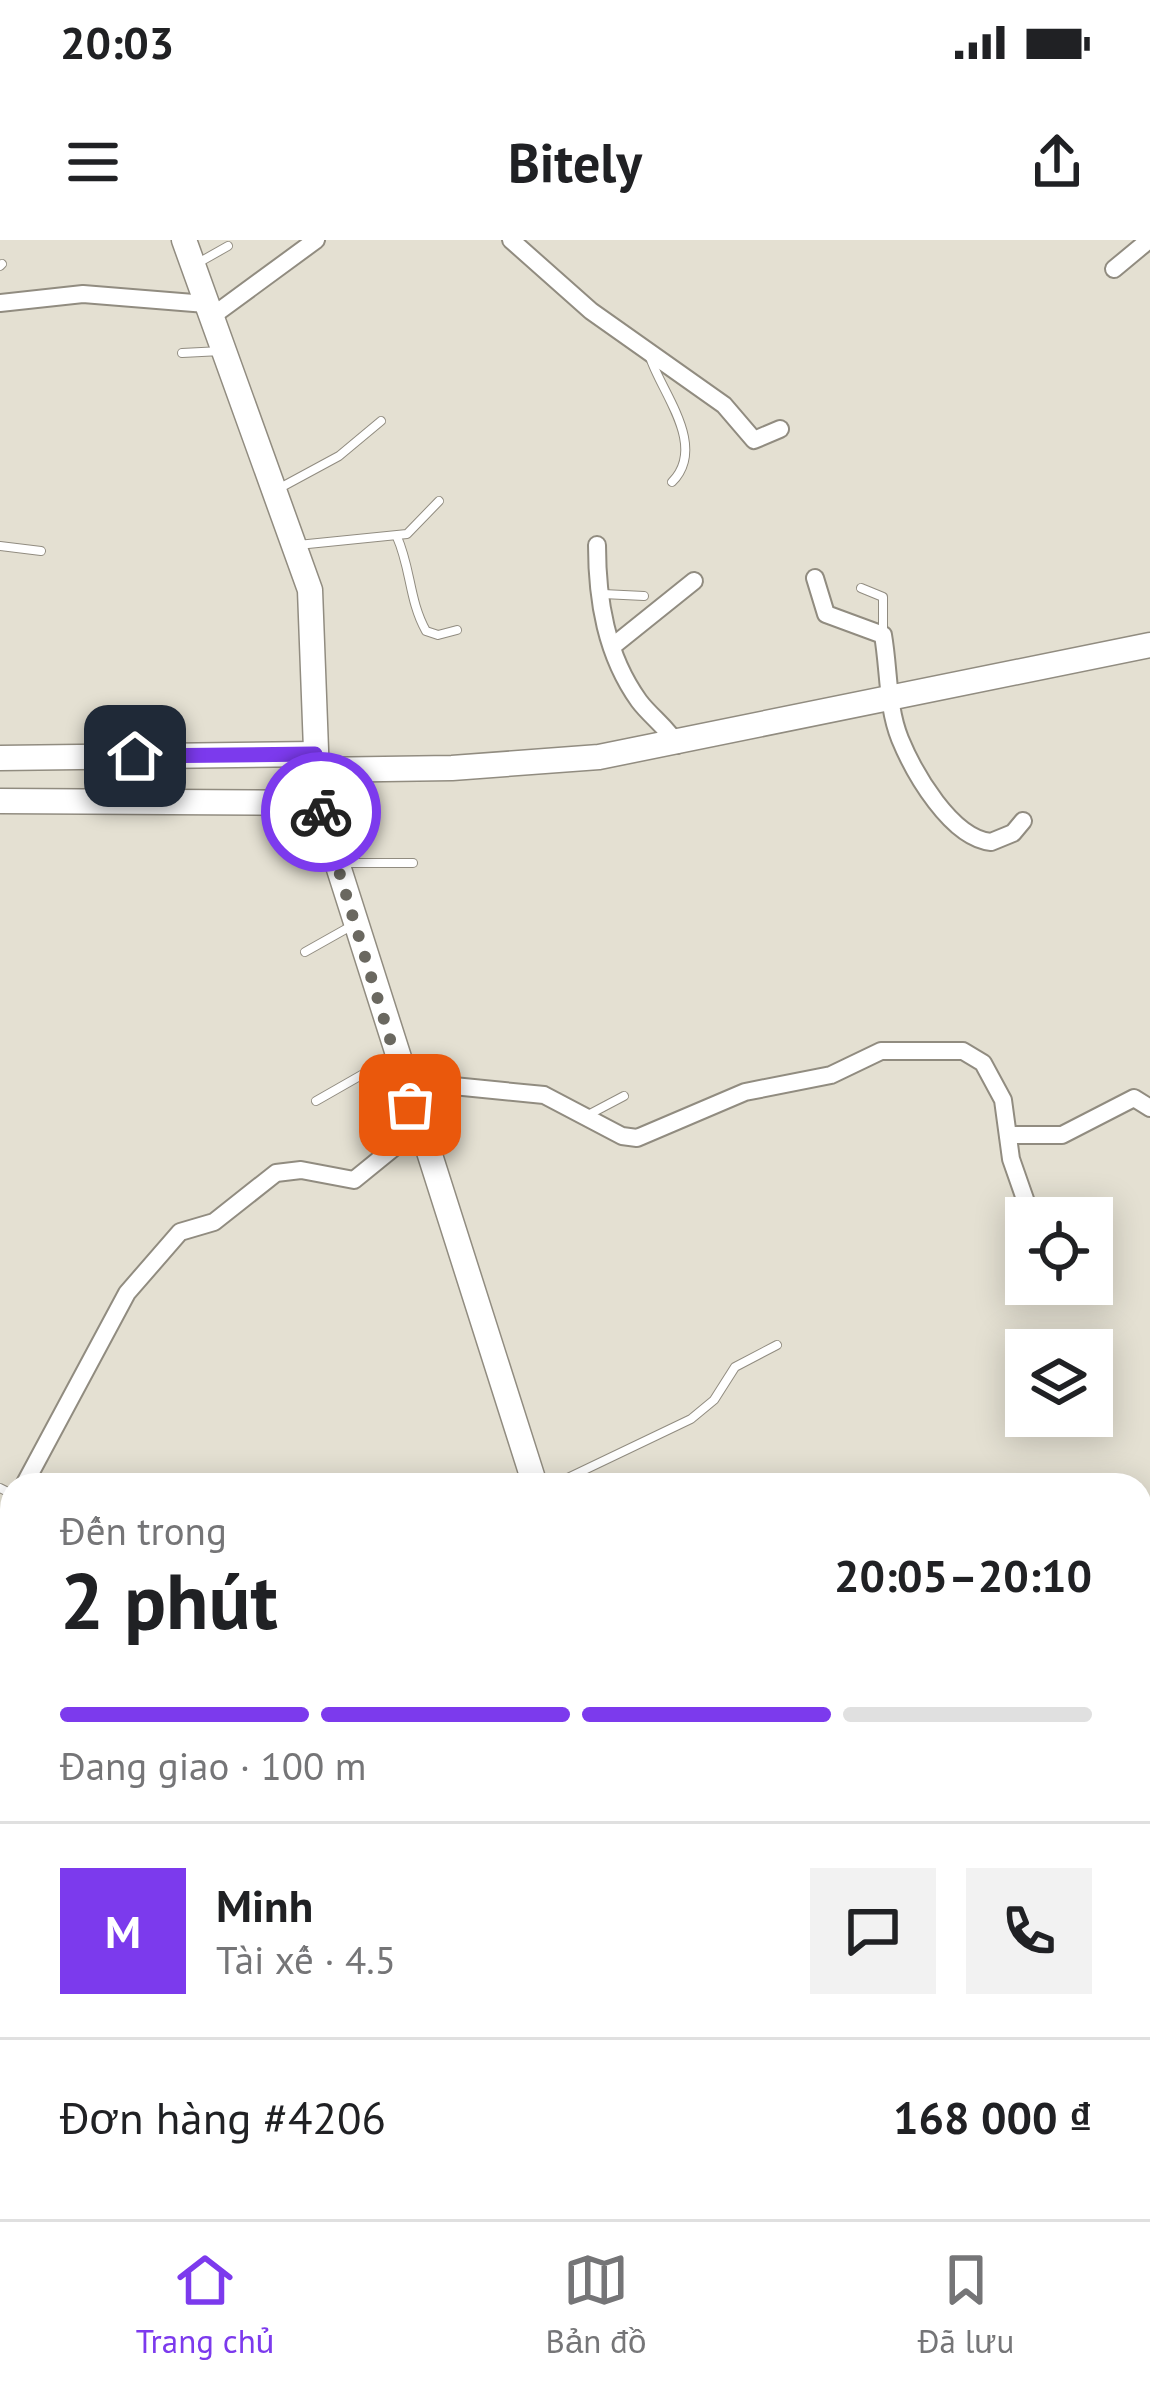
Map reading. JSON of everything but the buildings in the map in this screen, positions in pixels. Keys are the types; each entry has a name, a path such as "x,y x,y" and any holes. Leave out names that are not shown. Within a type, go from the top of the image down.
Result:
{"main road":[{"path":"184,240 296,546 314,616 318,802 398,1069 531,1473"},
{"path":"0,758 506,765 677,745 1150,645"},
{"path":"0,801 318,802"}],"street":[{"path":"0,303 83,294 208,311 316,240"},
{"path":"511,240 650,356 724,405 754,440 781,429"},
{"path":"1114,269 1149,240"},
{"path":"597,545 597,593 613,646 635,695 677,745"},
{"path":"815,578 826,614 884,635 901,741 958,828 991,842 1013,833 1022,820"},
{"path":"613,646 694,581"},
{"path":"398,1069 544,1095 622,1136 638,1138 745,1092 831,1075 881,1051 963,1051 983,1063 1003,1100 1025,1197"},
{"path":"1008,1135 1062,1135 1134,1099 1150,1108"},
{"path":"30,1473 127,1293 180,1232 214,1222 276,1173 301,1170 354,1180 418,1128"}],"lane":[{"path":"193,266 228,246"},
{"path":"182,352 222,351"},
{"path":"650,356 679,412 684,460 672,482"},
{"path":"275,491 339,456 381,421"},
{"path":"296,546 397,537 439,502"},
{"path":"397,537 408,560 410,593 426,631 457,630"},
{"path":"0,547 41,550"},
{"path":"861,588 884,597 884,635"},
{"path":"597,593 644,596"},
{"path":"337,863 413,863"},
{"path":"305,952 354,924"},
{"path":"316,1101 398,1069"},
{"path":"587,1116 624,1096"},
{"path":"578,1473 691,1418 714,1400 735,1367 777,1345"}],"way so far":[{"path":"321,812 410,1105"}],"route":[{"path":"135,756 315,754 321,812"}]}
